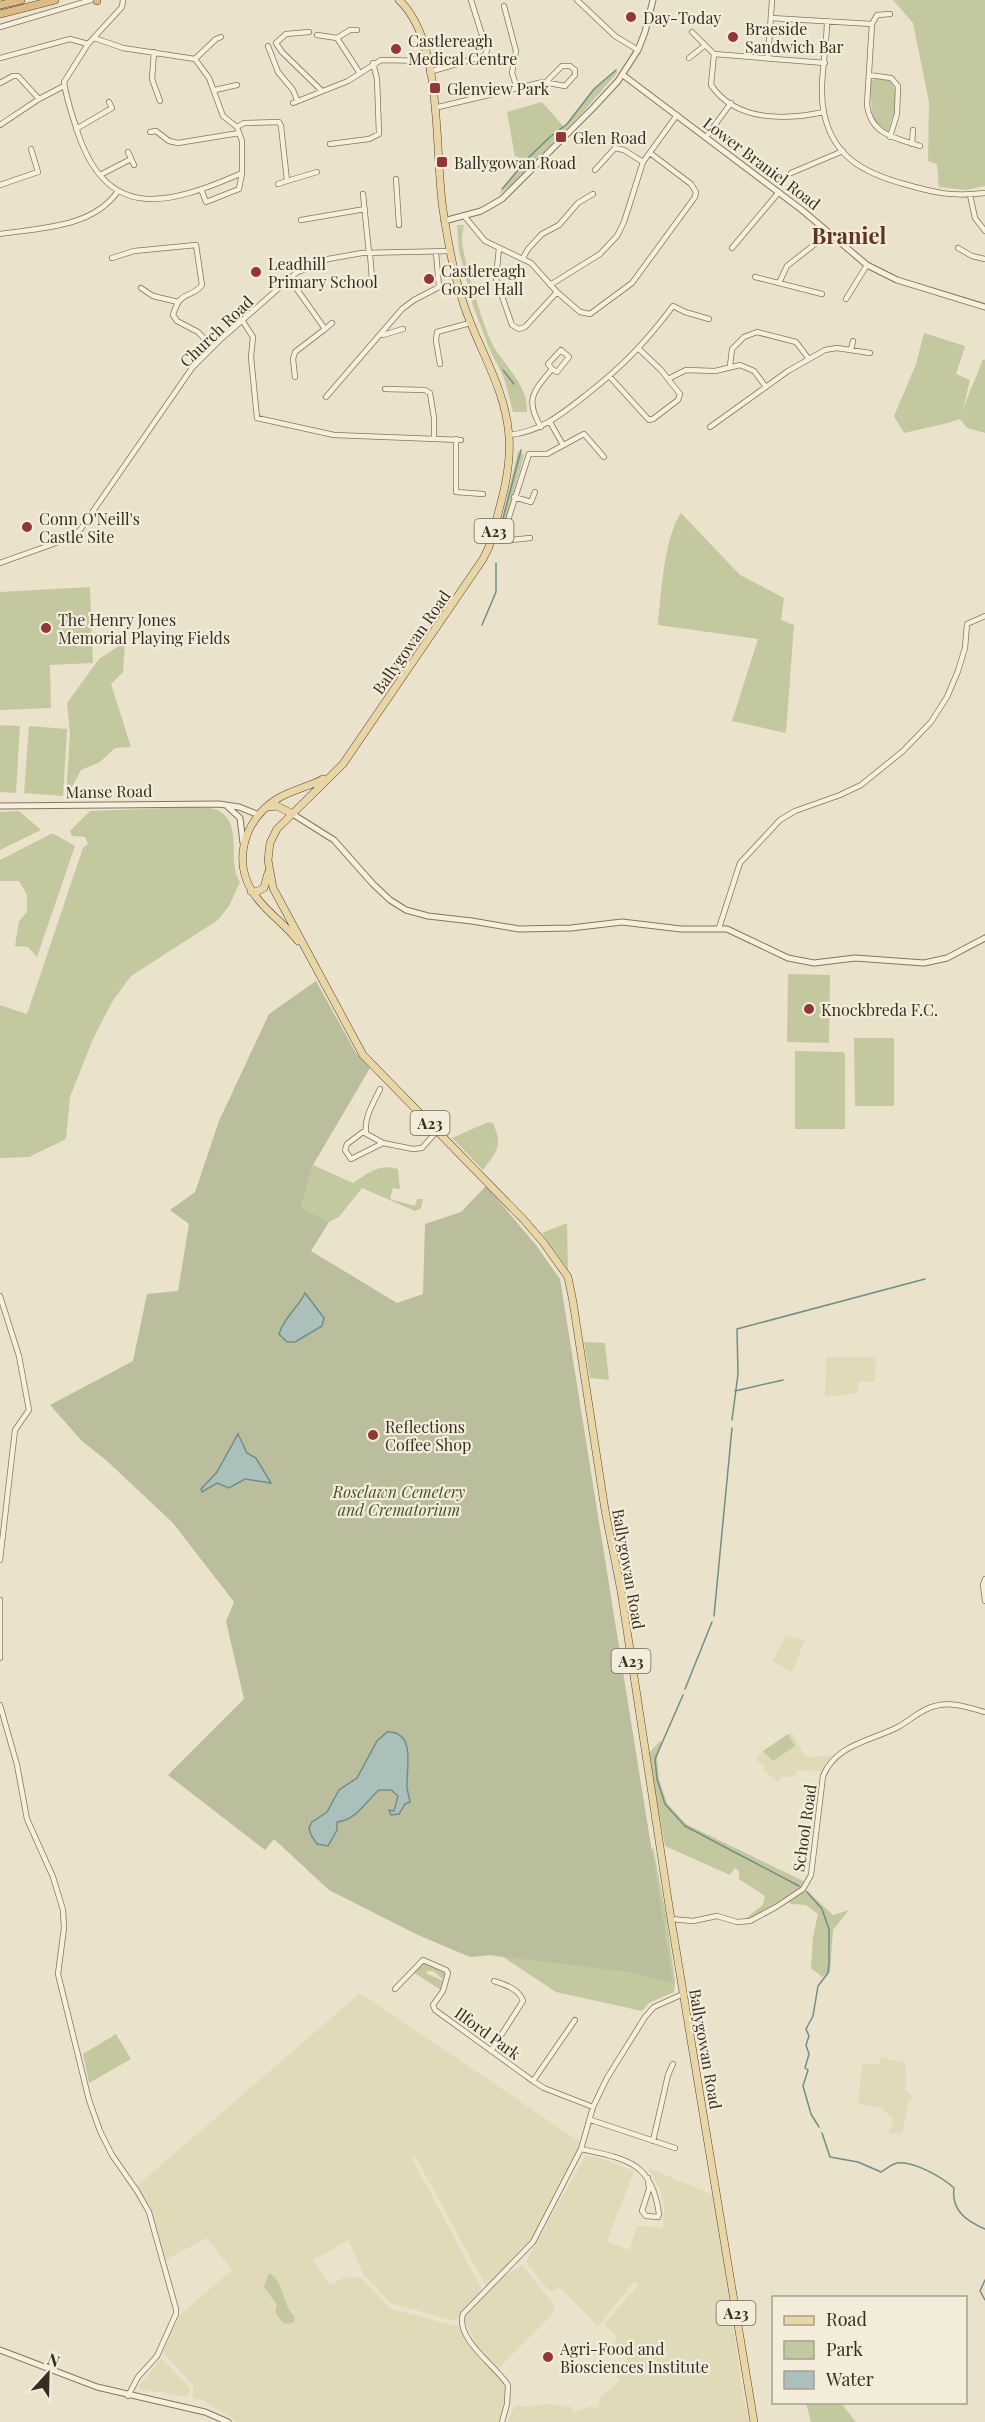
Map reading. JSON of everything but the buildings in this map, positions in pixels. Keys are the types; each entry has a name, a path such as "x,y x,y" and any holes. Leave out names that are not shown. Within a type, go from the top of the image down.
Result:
{"highway":[{"path":"0,5 21,0"},
{"path":"0,14 55,0"}],"main road":[{"name":"Ballygowan Road","path":"399,0 419,27 426,46 444,221 470,323 503,399 509,435 507,473 489,548 468,584 343,764 277,829 270,843 268,864 273,888 363,1055 523,1219 568,1277 588,1389 605,1510 621,1591 683,1994 754,2422"},
{"name":"Ballygowan Road","path":"308,952 290,930 251,891 243,869 243,848 250,829 266,808 282,796 312,785 333,773"},
{"path":"266,808 277,806 289,815"},
{"name":"A23","path":"251,891 256,892 264,888 267,882 268,864"}],"street":[{"path":"0,27 95,0 104,0"},
{"path":"123,0 122,7 88,44 66,77 64,86 86,157 100,176 126,196 155,200 201,189 242,173"},
{"path":"429,72 484,56 487,51 471,0"},
{"path":"577,0 615,36 638,50"},
{"path":"444,221 490,206 514,189 593,108 623,75 638,50 653,0"},
{"path":"768,58 772,0"},
{"path":"504,6 516,51 512,74 516,88"},
{"path":"890,14 877,15 872,24 867,110 877,128 890,136 920,146"},
{"path":"771,18 872,24"},
{"path":"827,21 824,112 832,135 843,152 862,169 880,177 937,194 985,193"},
{"path":"317,35 337,38 350,30 357,30"},
{"path":"309,32 286,34 276,43 282,52 322,91"},
{"path":"692,32 714,54 825,63"},
{"path":"195,59 221,37"},
{"path":"94,38 123,48 195,59 215,90 223,116 237,127 243,155 239,189 206,202 201,189"},
{"path":"337,38 359,72"},
{"path":"0,58 70,39 88,44"},
{"path":"268,46 278,72 293,90 295,101 348,81 373,63 391,59 428,60"},
{"path":"689,58 704,46"},
{"path":"154,52 153,79 160,101"},
{"path":"714,54 711,85 731,103 747,113 794,117 824,112"},
{"path":"330,144 369,139 379,134 377,79 373,63"},
{"path":"434,108 546,82 567,86 575,75 575,70 570,66 562,66 546,82"},
{"name":"Lower Braniel Road","path":"623,75 779,192 867,265 897,280 985,307"},
{"path":"869,75 891,78 898,86 897,114 890,136"},
{"path":"0,83 13,76 18,76 39,99"},
{"path":"215,90 237,85"},
{"path":"0,124 64,86"},
{"path":"76,129 113,111 109,102"},
{"path":"706,136 731,103"},
{"path":"550,285 600,254 617,236 624,222 643,162 676,115"},
{"path":"237,127 244,123 279,122 287,181"},
{"path":"912,144 913,130"},
{"path":"150,132 156,131 169,141 178,143 239,134"},
{"path":"595,170 615,148 624,150 643,162"},
{"path":"0,185 38,172 32,149"},
{"path":"128,152 134,165"},
{"path":"791,172 843,152"},
{"path":"465,216 485,241 531,263 556,292 580,312 586,314 613,299 632,283 694,201 696,192 691,184 650,153"},
{"path":"100,176 131,159"},
{"path":"278,183 317,172"},
{"path":"396,179 399,225"},
{"path":"0,234 80,220 106,203 118,191"},
{"path":"732,248 779,192"},
{"path":"363,194 372,280"},
{"path":"523,258 528,249 543,234 559,225 578,203 593,194"},
{"path":"970,195 975,218 985,231"},
{"path":"301,220 365,209"},
{"path":"778,283 787,266 829,233"},
{"path":"112,258 134,251 196,243 202,285 200,289 185,294 178,302 173,315 175,319 198,332 212,347"},
{"path":"499,248 496,279 512,325 519,329 525,327 556,292"},
{"path":"958,248 972,256 985,259"},
{"name":"Church Road","path":"0,563 70,538 80,530 189,372 212,347 289,278 316,263 370,253 450,251"},
{"path":"326,397 408,304 439,287 436,252"},
{"path":"846,299 867,265"},
{"path":"755,277 822,294"},
{"path":"289,278 325,329"},
{"path":"141,288 153,296 178,302"},
{"path":"509,435 541,427 550,422 610,376 639,349 674,306 709,319"},
{"path":"700,316 702,310"},
{"path":"242,320 253,337 251,357 257,418 334,435 459,440 456,492 483,494"},
{"path":"303,371 295,375 293,359 295,352 332,322"},
{"path":"440,364 436,341 437,332 470,323"},
{"path":"382,335 403,329"},
{"path":"730,366 732,349 744,337 757,332 795,342 809,359"},
{"path":"851,350 853,341"},
{"path":"710,427 766,387 830,348 870,353"},
{"path":"610,376 649,420 678,400 680,394 639,349"},
{"path":"561,350 569,357 557,372 552,369 548,364 561,350"},
{"path":"668,379 686,370 715,371 740,365 750,369 761,378 766,387"},
{"path":"541,427 534,414 532,395 552,369"},
{"path":"391,381 388,389 425,390 430,393 434,438"},
{"path":"550,422 563,445"},
{"path":"530,538 511,540 503,536 529,453 547,454 584,434 604,457"},
{"path":"514,497 531,501 535,492"},
{"path":"470,501 471,494"},
{"path":"719,928 740,863 780,820 795,811 861,785 922,733 940,709 958,671 965,648 967,624 985,616"},
{"path":"219,804 232,810 240,818 243,829 243,848"},
{"name":"Manse Road","path":"0,806 219,804 239,807 259,815"},
{"path":"289,815 303,819 334,840 381,893 399,906 417,914 519,929 571,928 622,921 681,929 719,928 734,931 788,958 814,963 855,958 924,963 947,958 985,938"},
{"path":"366,1132 368,1116 380,1089"},
{"path":"366,1132 383,1143 413,1149 422,1148 437,1131"},
{"path":"366,1132 347,1144 345,1150 351,1159 383,1143"},
{"path":"0,1296 19,1356 28,1410 15,1430 0,1560"},
{"path":"985,1579 983,1585 985,1602"},
{"path":"0,1600 0,1658"},
{"path":"0,1705 17,1765 27,1819 53,1877 61,1902 64,1928 58,1974 89,2100 100,2131 112,2155 149,2212 176,2309 158,2356 138,2377 129,2396"},
{"name":"School Road","path":"671,1919 693,1922 717,1916 742,1922 750,1921 776,1907 809,1881 815,1851 823,1776 835,1757 845,1749 897,1728 935,1705 955,1705 985,1712"},
{"name":"Ilford Park","path":"395,1989 423,1960 446,1970 446,1982 443,1991 434,2002 434,2008 544,2088 593,2107"},
{"path":"491,2050 524,2001 513,1988 494,1981"},
{"path":"502,2422 508,2397 508,2385 476,2349 462,2328 462,2320 467,2309 520,2258 533,2242 581,2149 593,2107 625,2048 650,2011 663,2002 683,1994"},
{"path":"533,2081 575,2020"},
{"path":"653,2141 668,2075 673,2064"},
{"path":"591,2120 675,2148"},
{"path":"581,2149 606,2154 643,2171 648,2178 654,2187 658,2217 643,2214 649,2189 648,2178"},
{"path":"0,2350 97,2387 205,2412 228,2422"}],"shaded area":[{"path":"826,1357 876,1357 875,1382 859,1381 858,1393 825,1397"},
{"path":"786,1636 805,1640 792,1672 772,1661"},
{"path":"792,1732 805,1757 831,1756 822,1771 797,1770 795,1777 781,1777 778,1782 763,1770 765,1766 755,1760 759,1754"},
{"path":"360,1993 580,2142 568,2172 535,2234 525,2248 486,2286 415,2156 412,2158 482,2290 454,2321 391,2303 363,2274 349,2240 313,2260 330,2285 345,2277 361,2278 391,2309 459,2327 473,2349 505,2386 505,2398 499,2422 238,2422 204,2401 193,2398 193,2385 163,2352 179,2316 232,2270 207,2238 165,2260 150,2206 137,2186"},
{"path":"881,2058 905,2062 906,2091 913,2096 908,2103 902,2133 889,2133 893,2119 880,2107 858,2104 862,2064 879,2064"},
{"path":"585,2156 600,2158 634,2171 607,2241 629,2250 637,2226 663,2228 664,2208 660,2189 648,2168 714,2195 744,2401 750,2422 507,2422 515,2406 549,2404 572,2407 573,2414 590,2406 598,2407 601,2397 621,2380 614,2374 628,2356 614,2342 618,2338 604,2324 639,2284 634,2282 598,2326 563,2290 558,2288 550,2292 526,2262"},
{"path":"522,2265 554,2305 552,2315 498,2369 477,2345 464,2321 466,2313 503,2277"},
{"path":"161,2358 188,2386 190,2390 187,2397 141,2389 139,2386"}],"green space":[{"path":"893,0 985,0 985,186 966,190 939,187 937,164 928,161 929,102 913,23"},
{"path":"616,70 617,73 583,112 509,187 498,195 521,165 518,156 515,157 507,112 542,102 564,127 594,89"},
{"path":"875,78 890,81 896,93 895,116 892,118 889,130 885,132 873,116 870,82"},
{"path":"457,225 464,225 463,248 485,327 494,347 520,385 527,412 513,412 504,378 489,348 473,306 459,251"},
{"path":"924,333 965,346 956,374 970,380 963,409 983,359 985,360 985,433 967,428 960,419 904,433 894,416 916,364"},
{"path":"518,451 524,455 500,541 497,540"},
{"path":"681,513 740,575 784,598 781,620 794,625 786,733 732,721 758,639 658,625 667,551 675,523"},
{"name":"The Henry Jones Memorial Playing Fields","path":"90,587 93,663 50,665 51,708 0,710 0,592"},
{"path":"125,642 123,672 111,684 131,747 115,748 100,762 81,770 66,798 70,734 67,703 99,659"},
{"path":"0,725 20,726 16,793 0,792"},
{"path":"29,726 67,729 63,796 24,793"},
{"path":"195,807 217,810 227,817 231,825 234,864 240,882 229,906 218,920 131,976 112,1002 93,1039 70,1097 66,1139 29,1157 0,1158 0,1005 27,1014 83,848 88,844 85,837 72,836 70,831 90,811"},
{"path":"19,811 41,830 0,850 0,812"},
{"path":"51,834 75,846 37,957 28,947 15,946 19,921 27,912 27,895 19,881 0,881 0,860"},
{"name":"Knockbreda F.C.","path":"788,974 830,975 829,1043 787,1042"},
{"name":"Roselawn Cemetery and Crematorium","path":"316,981 356,1053 370,1068 313,1165 301,1207 329,1222 311,1251 397,1303 423,1294 425,1224 461,1212 486,1186 536,1245 560,1279 673,1983 629,1972 489,1955 470,1957 418,1935 329,1890 274,1839 265,1850 168,1775 244,1699 226,1621 234,1602 173,1523 107,1461 82,1441 50,1405 133,1361 147,1294 178,1291 189,1224 170,1210 195,1192 219,1121 269,1014"},
{"path":"854,1038 894,1038 894,1106 855,1106"},
{"path":"795,1051 843,1052 845,1054 845,1129 795,1129"},
{"path":"488,1122 493,1123 498,1143 495,1153 483,1170 452,1138"},
{"path":"313,1165 353,1183 380,1168 398,1169 400,1189 393,1188 390,1199 415,1206 417,1199 423,1199 421,1208 415,1211 362,1188 339,1217 329,1222 301,1207"},
{"path":"567,1223 568,1268 568,1269 542,1233"},
{"path":"584,1342 605,1343 609,1380 590,1378"},
{"path":"788,1734 795,1746 773,1761 763,1751"},
{"path":"660,1741 662,1742 657,1758 659,1779 667,1803 686,1824 805,1882 802,1886 833,1915 849,1910 833,1930 830,1972 822,1977 811,1968 813,1937 818,1914 806,1905 791,1904 784,1899 753,1917 746,1918 763,1905 765,1896 739,1879 739,1871 735,1868 730,1875 665,1846 648,1754"},
{"path":"653,1847 666,1915 675,1982 674,1992 649,2003 642,2011 556,1992 503,1957 489,1955 470,1957 648,1858"},
{"path":"424,1962 445,1973 444,1980 433,1971 427,1971 427,1974 444,1981 441,1990 413,1972"},
{"path":"116,2034 131,2059 89,2083 83,2054"},
{"path":"269,2273 278,2282 288,2307 295,2317 294,2322 284,2323 275,2312 277,2305 264,2287"},
{"path":"806,2404 842,2404 856,2422 811,2422"}],"water":[{"path":"305,1293 324,1318 322,1326 295,1342 287,1342 279,1334"},
{"path":"238,1434 247,1453 256,1458 271,1483 245,1479 229,1488 217,1483 202,1492 201,1489 217,1472"},
{"path":"387,1732 396,1733 406,1743 408,1750 407,1788 410,1802 405,1804 399,1814 391,1815 389,1810 394,1811 398,1796 391,1790 379,1790 356,1814 337,1822 337,1830 328,1846 317,1844 309,1828 312,1822 327,1812 339,1790 357,1778 377,1741"}],"waterway":[{"path":"502,189 530,156 567,124 594,89 616,70"},
{"path":"503,370 514,384"},
{"path":"497,541 521,450"},
{"path":"482,625 496,592 496,563"},
{"path":"732,1420 738,1374 737,1329 925,1279"},
{"path":"735,1391 783,1380"},
{"path":"714,1616 732,1428"},
{"path":"685,1689 712,1622"},
{"path":"683,1695 655,1759 657,1779 665,1804 685,1826 799,1886"},
{"path":"807,1892 822,1909 829,1929 828,1973 818,1986 813,2016 806,2029 809,2036 806,2045 809,2054 805,2068 808,2070 803,2086 811,2114 819,2127"},
{"path":"822,2133 830,2157 858,2162 881,2172 895,2164 904,2163 919,2167 942,2179 954,2188 955,2203 961,2214 985,2229"},
{"path":"985,2280 980,2291 985,2300"}],"place":[{"name":"Day-Today","path":"631,17"},
{"name":"Braeside Sandwich Bar","path":"733,37"},
{"name":"Castlereagh Medical Centre","path":"396,49"},
{"name":"Glenview Park","path":"435,88"},
{"name":"Glen Road","path":"561,137"},
{"name":"Ballygowan Road","path":"442,162"},
{"name":"Leadhill Primary School","path":"256,272"},
{"name":"Castlereagh Gospel Hall","path":"429,279"},
{"name":"Conn O'Neill's Castle Site","path":"27,527"},
{"name":"The Henry Jones Memorial Playing Fields","path":"46,628"},
{"name":"Knockbreda F.C.","path":"809,1009"},
{"name":"Reflections Coffee Shop","path":"373,1435"},
{"name":"Agri-Food and Biosciences Institute","path":"548,2357"}],"district":[{"name":"Braniel","path":"849,235"}]}
